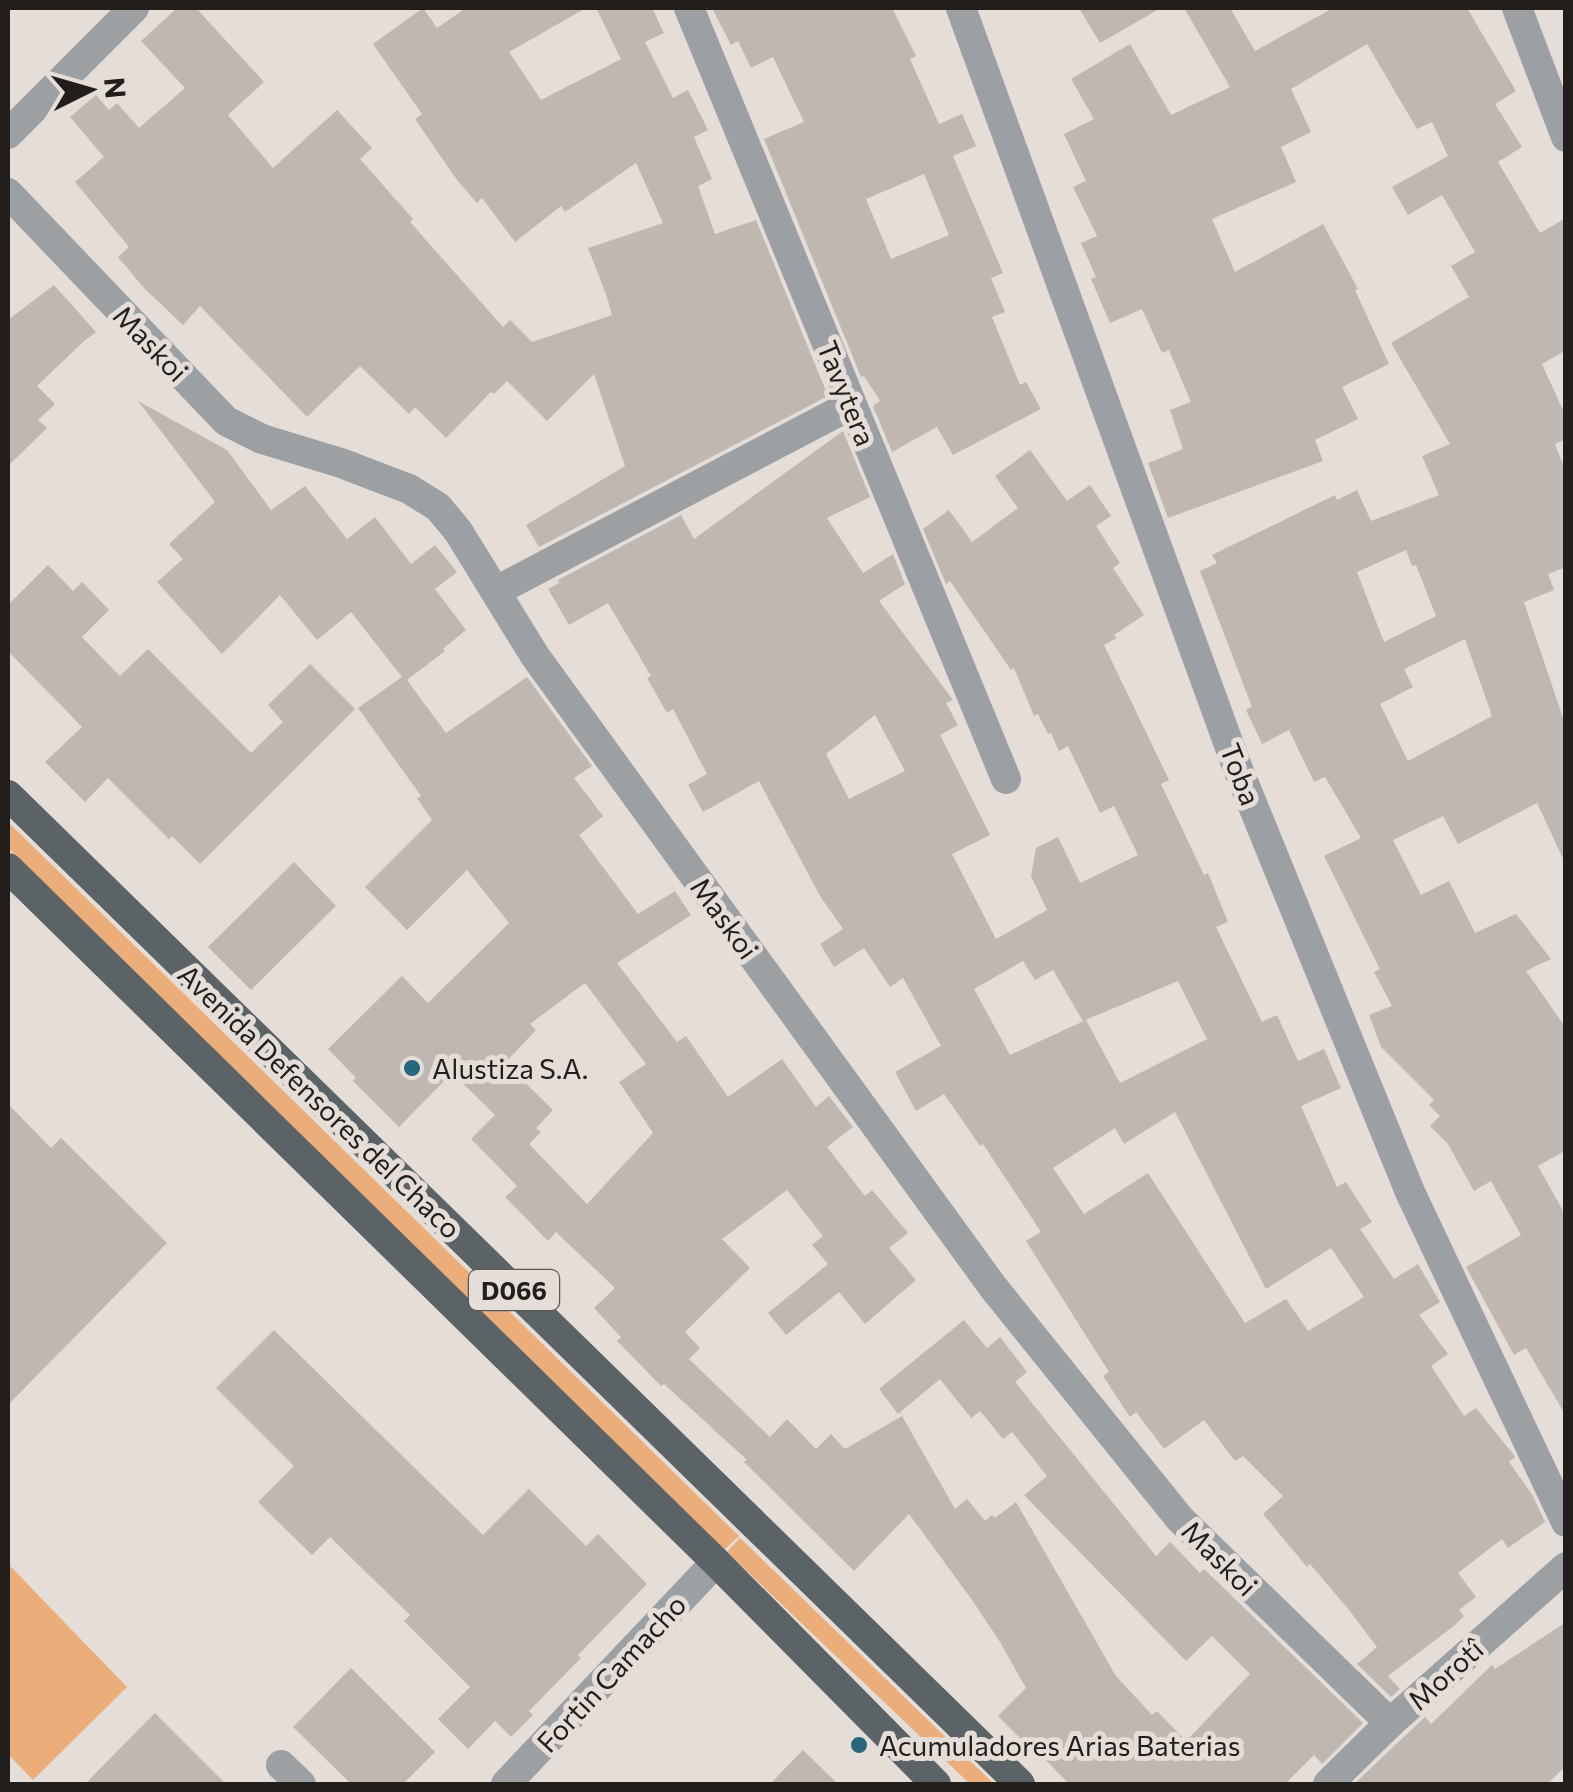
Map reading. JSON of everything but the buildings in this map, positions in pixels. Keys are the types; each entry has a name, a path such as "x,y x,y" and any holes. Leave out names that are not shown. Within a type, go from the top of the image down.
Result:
{"highway":[{"name":"Avenida Defensores del Chaco","path":"8,796 1020,1784"},
{"name":"Avenida Defensores del Chaco","path":"8,868 716,1562 936,1784"}],"street":[{"path":"8,134 134,8"},
{"name":"Tavytera","path":"689,8 1006,779"},
{"name":"Toba","path":"961,8 1236,764 1410,1192 1566,1522"},
{"path":"1517,8 1566,137"},
{"name":"Maskoi","path":"8,193 226,421 262,440 341,462 409,490 438,507 458,531 536,656 993,1287 1180,1520 1390,1724"},
{"path":"496,591 851,404"},
{"name":"Fortin Camacho","path":"506,1784 716,1562"},
{"name":"Morotî","path":"1328,1784 1566,1567"}],"shaded area":[{"path":"8,822 739,1536 724,1550 8,848"},
{"path":"740,1538 994,1784 970,1784 727,1552"},
{"path":"8,1564 127,1687 33,1780 8,1754"}],"place":[{"name":"Alustiza S.A.","path":"412,1068"},
{"name":"Acumuladores Arias Baterias","path":"859,1745"}]}
